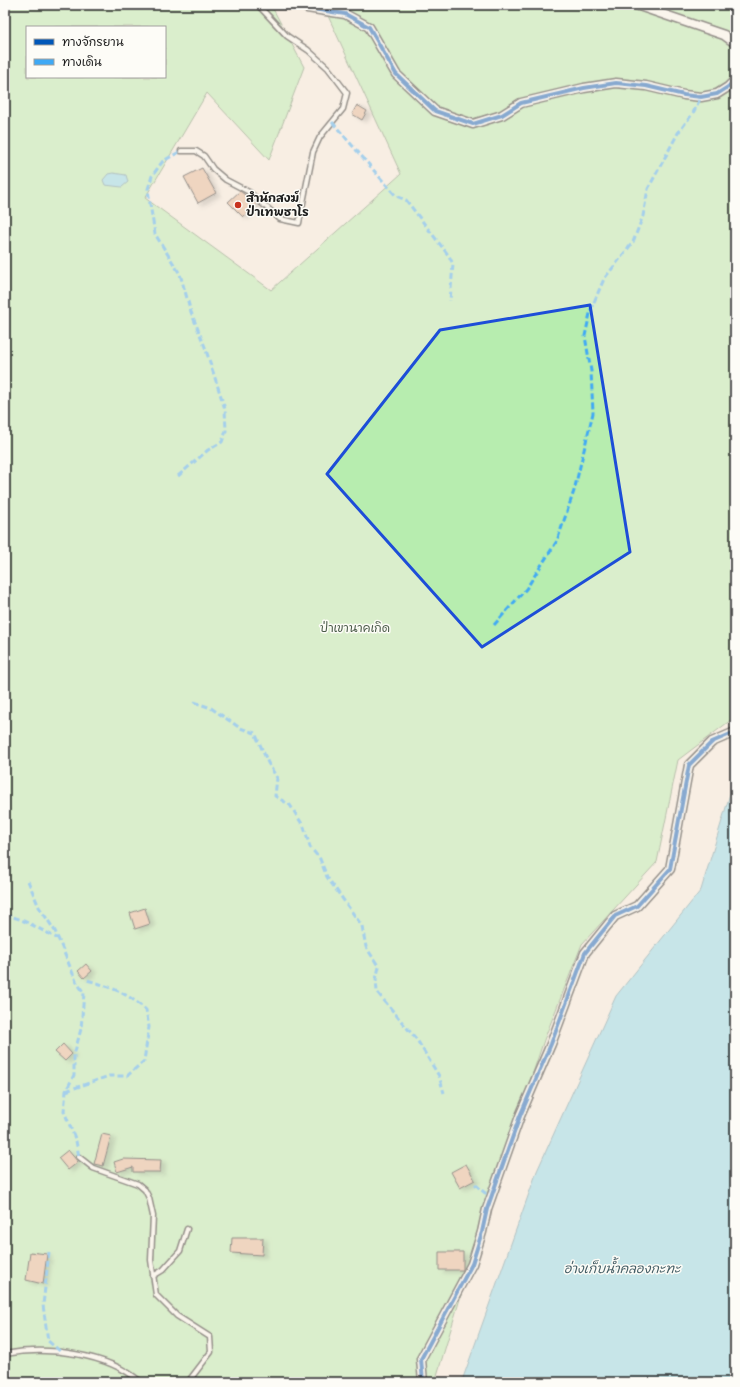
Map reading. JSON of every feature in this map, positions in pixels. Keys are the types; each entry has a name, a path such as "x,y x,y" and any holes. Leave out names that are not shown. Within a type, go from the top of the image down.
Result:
{"street":[{"path":"302,5 306,8 345,14 369,27 396,74 435,111 473,124 502,115 521,103 584,88 616,83 646,86 684,95 701,97 717,94 728,87 735,80"},
{"path":"636,5 724,35 735,43"},
{"path":"423,1382 421,1359 472,1264 482,1232 487,1209 517,1123 551,1044 585,953 615,916 637,906 670,869 689,765 712,742 735,732"}],"lane":[{"path":"181,151 196,151 200,153 204,156 213,169 226,180 249,192 280,219 299,223 314,152 320,137 343,109 348,94 328,68 308,50 288,36 258,5"},
{"path":"79,1157 93,1168 138,1184 149,1198 153,1216 151,1260 156,1295 176,1316 210,1337 211,1352 188,1382"},
{"path":"154,1276 163,1270 180,1251 187,1229"},
{"path":"5,1354 22,1351 60,1351 128,1371 141,1382"}],"highlighted area":[{"path":"590,305 630,552 482,647 327,474 440,330"}],"green space":[{"name":"ป่าเขานาคเกิด","path":"5,5 271,5 304,67 269,160 207,93 145,198 271,290 401,174 323,5 735,5 735,717 678,760 657,862 582,944 544,1040 487,1209 435,1382 5,1382"}],"water":[{"path":"113,173 126,175 128,182 122,187 105,185 103,180 108,174"},
{"name":"อ่างเก็บน้ำคลองกะทะ","path":"735,790 735,1382 465,1382 463,1378 537,1171 616,996 701,890 730,794"}],"building":[{"path":"357,105 367,111 362,120 352,114"},
{"path":"202,168 216,193 198,203 184,177"},
{"path":"240,191 257,204 243,217 228,202"},
{"path":"145,908 150,924 135,929 130,913"},
{"path":"86,964 92,971 84,978 78,971"},
{"path":"63,1044 72,1054 65,1061 55,1052"},
{"path":"102,1134 111,1136 103,1166 94,1164"},
{"path":"68,1150 78,1162 68,1170 58,1158"},
{"path":"123,1159 161,1160 160,1172 133,1172 133,1167 117,1172 114,1162"},
{"path":"466,1164 475,1180 460,1188 451,1172"},
{"path":"232,1238 263,1238 262,1255 231,1253"},
{"path":"30,1252 47,1254 43,1284 26,1280"},
{"path":"439,1252 463,1252 463,1270 439,1270"}],"marked path":[{"path":"494,625 526,589 557,541 574,491 593,413 591,371 585,336 591,309 604,279 633,242 643,216 648,189 678,133 693,113 701,97"},
{"path":"332,122 396,196 406,200 449,256 453,264 450,301"},
{"path":"178,476 208,450 222,442 226,431 225,409 205,347 191,312 180,274 155,234 150,204 148,189 152,176 163,161 181,151"},
{"path":"194,702 211,708 240,728 255,733 268,763 277,778 275,796 290,805 304,827 310,847 320,859 327,877 362,926 366,947 379,967 376,979 377,992 417,1040 439,1076 444,1093"},
{"path":"28,881 39,907 55,931 76,981 84,993 81,1029 74,1055 74,1075 66,1091 64,1111 76,1141 79,1157"},
{"path":"5,916 17,918 57,938"},
{"path":"66,1091 109,1076 127,1076 144,1061 149,1027 146,1010 119,991 87,980"},
{"path":"475,1184 485,1193 494,1191"},
{"path":"49,1252 43,1305 48,1341 60,1351"}],"cycle path":[{"path":"302,5 307,8 345,14 369,27 396,74 435,111 473,124 502,115 521,103 584,88 616,83 646,86 684,95 701,97 717,94 728,87 735,80"},
{"path":"423,1382 421,1359 472,1264 482,1232 487,1209 520,1116 551,1044 585,953 615,916 637,906 670,869 689,765 712,742 735,732"}],"place":[{"name":"สำนักสงฆ์ ป่าเทพธาโร","path":"238,205"}]}
